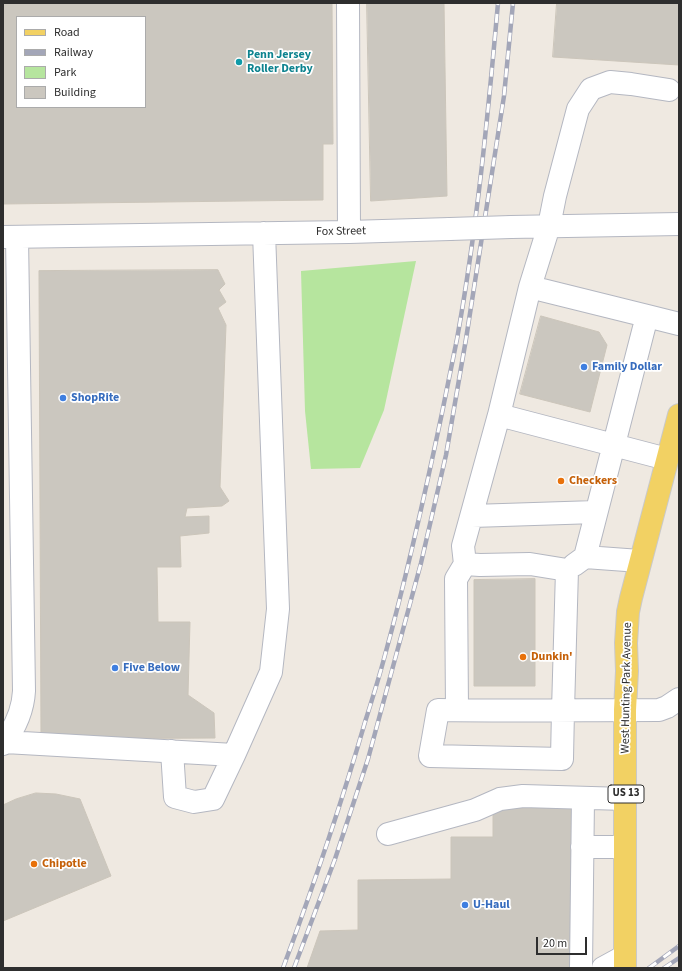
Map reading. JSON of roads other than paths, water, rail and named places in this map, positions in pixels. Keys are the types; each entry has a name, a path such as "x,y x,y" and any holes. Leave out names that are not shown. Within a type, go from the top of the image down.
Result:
{"main road":[{"name":"West Hunting Park Avenue","path":"625,962 626,628 631,598 640,561 679,415"}],"street":[{"path":"348,3 349,232"},
{"path":"473,564 463,546 499,415 530,287 549,226 555,196 578,109 591,89 610,82 669,90"},
{"name":"Fox Street","path":"10,237 349,232 679,224"},
{"path":"172,752 175,797 194,802 213,799 271,672 278,609 264,233"},
{"path":"4,743 10,735 18,718 24,691 10,237"},
{"path":"530,287 679,324"},
{"path":"585,557 647,316"},
{"path":"499,415 667,459"},
{"path":"472,516 596,512"},
{"path":"457,710 456,579 473,564 530,564 567,570 585,557 640,561"},
{"path":"567,570 563,710 562,759 430,756 438,710 457,710 563,710 626,710 663,709 679,699"},
{"path":"4,743 234,755"},
{"path":"388,834 475,810 500,798 523,796 626,799"},
{"path":"581,968 583,798"},
{"path":"582,847 625,847"},
{"path":"603,968 625,962"}],"railway":[{"path":"283,968 326,846 383,664 422,504 442,413 464,297 486,129 498,3"},
{"path":"294,968 335,859 368,759 421,563 446,455 466,339 504,96 513,3"},
{"path":"649,968 679,946"},
{"path":"664,968 679,958"}],"place":[{"name":"Penn Jersey Roller Derby","path":"239,62"},
{"name":"Family Dollar","path":"584,367"},
{"name":"ShopRite","path":"63,398"},
{"name":"Checkers","path":"561,481"},
{"name":"Dunkin'","path":"523,657"},
{"name":"Five Below","path":"115,668"},
{"name":"Chipotle","path":"34,864"},
{"name":"U-Haul","path":"465,905"}]}
